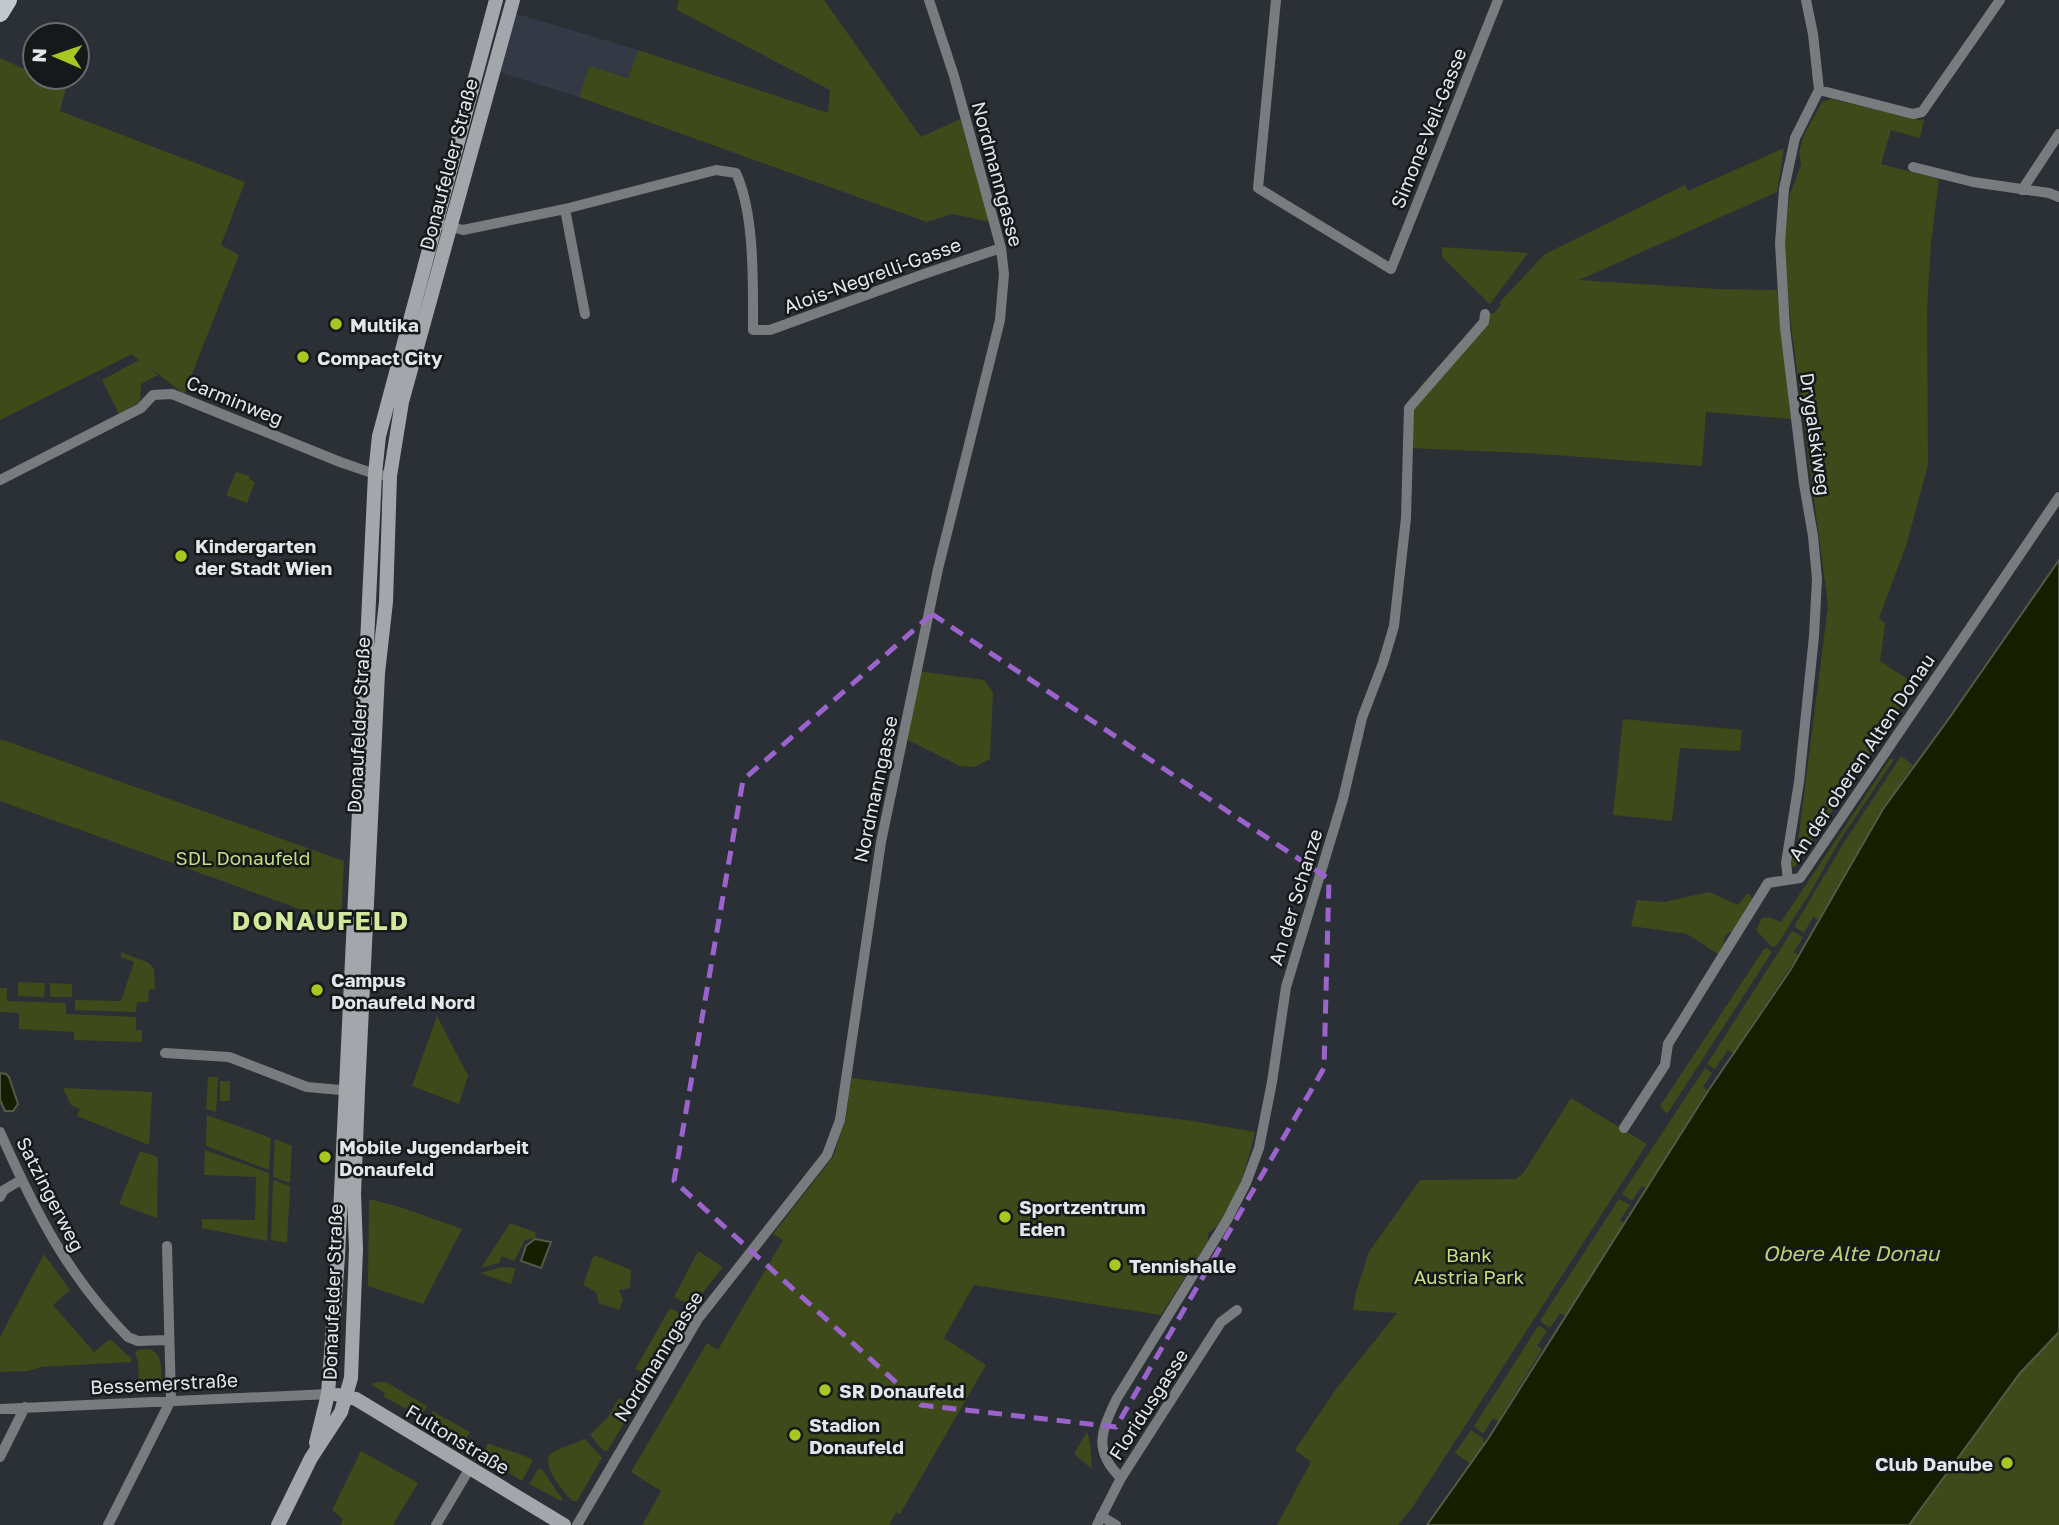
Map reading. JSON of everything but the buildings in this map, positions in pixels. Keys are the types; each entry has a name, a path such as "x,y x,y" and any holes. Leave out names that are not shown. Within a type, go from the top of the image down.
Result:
{"main road":[{"path":"0,13 8,0"},
{"name":"Donaufelder Straße","path":"444,225 496,0"},
{"name":"Donaufelder Straße","path":"311,1458 329,1394 352,1091 382,475 379,436 513,0"},
{"name":"Donaufelder Straße","path":"278,1525 311,1458 341,1412 351,1378 354,1305 352,1091"},
{"name":"Fultonstraße","path":"329,1394 356,1399 564,1525"}],"street":[{"name":"Nordmanngasse","path":"577,1525 698,1319 827,1155 834,1141 844,1097 881,842 944,542 1000,320 1004,274 1002,248 954,76 929,0"},
{"name":"Simone-Veil-Gasse","path":"1276,0 1258,188 1391,269 1498,0"},
{"path":"1806,0 1819,90 1913,114 1922,112 2000,0"},
{"name":"Drygalskiweg","path":"1788,880 1786,863 1814,636 1817,579 1784,328 1780,243 1784,190 1795,138 1819,90"},
{"path":"2022,190 2059,134"},
{"path":"1913,167 1973,182 2049,193 2059,197"},
{"name":"Alois-Negrelli-Gasse","path":"565,209 716,170 736,173 742,187 752,258 754,330 770,330 1002,248"},
{"path":"444,225 464,230 565,209 585,314"},
{"name":"An der Schanze","path":"1121,1478 1110,1466 1102,1449 1103,1426 1116,1400 1227,1220 1246,1183 1259,1148 1286,987 1343,799 1362,718 1394,626 1406,519 1409,408 1484,323 1485,314"},
{"name":"Carminweg","path":"0,480 141,408 153,395 172,394 382,475"},
{"name":"An der oberen Alten Donau","path":"1624,1128 1665,1065 1668,1044 1768,883 1800,878 2059,497"},
{"path":"165,1053 229,1057 307,1087 352,1091"},
{"name":"Satzingerweg","path":"0,1132 21,1180 68,1265 118,1326 133,1339 168,1340"},
{"path":"0,1197 4,1190 21,1180"},
{"path":"108,1525 171,1399 167,1245"},
{"name":"Floridusgasse","path":"1099,1520 1121,1478 1222,1322 1237,1310"},
{"name":"Bessemerstraße","path":"0,1409 171,1399 329,1394"},
{"path":"0,1457 25,1407"},
{"path":"436,1525 470,1468"},
{"path":"1099,1520 1116,1525"}],"highlighted area":[{"path":"932,614 1329,879 1324,1068 1116,1427 921,1405 674,1181 743,780"}],"shaded area":[{"path":"514,13 638,50 628,78 589,66 579,97 499,72"}],"green space":[{"path":"679,0 824,0 921,137 960,119 990,222 952,214 927,222 579,97 589,66 628,78 638,50 828,113 830,90 677,10"},
{"path":"0,58 21,68 21,91 65,91 60,111 245,182 221,245 239,255 184,394 145,364 158,375 141,384 140,402 119,414 102,380 139,360 132,354 0,420"},
{"path":"1831,99 1924,119 1920,138 1891,130 1881,164 1939,179 1931,243 1927,310 1928,465 1906,546 1879,618 1885,624 1880,661 1915,684 1795,867 1791,866 1792,858 1797,850 1828,606 1791,325 1785,230 1790,194 1801,165 1799,151 1804,135 1822,102"},
{"path":"1784,148 1777,192 1579,280 1777,290 1791,419 1706,412 1702,466 1527,453 1408,448 1409,408 1419,388 1485,314 1494,313 1501,305 1499,303 1545,254 1685,185 1688,191"},
{"path":"1442,247 1528,253 1490,304 1442,257"},
{"path":"236,472 250,476 249,479 255,482 247,503 226,495"},
{"path":"917,671 984,680 993,692 990,759 974,767 960,766 906,739"},
{"path":"1623,719 1742,730 1740,751 1680,748 1672,821 1613,815"},
{"name":"SDL Donaufeld","path":"0,739 344,861 341,924 0,801"},
{"path":"1901,756 1913,765 1883,808 1818,920 1813,917 1804,933 1795,925 1843,844"},
{"path":"1890,759 1893,761 1840,840 1777,945 1772,947 1756,930 1762,918 1769,917 1781,922"},
{"path":"1709,892 1738,905 1748,893 1755,902 1734,929 1725,936 1721,956 1687,934 1631,926 1637,900 1664,902"},
{"path":"1792,931 1803,937 1794,952 1798,955 1733,1053 1728,1050 1715,1069 1707,1064"},
{"path":"1767,948 1772,952 1667,1114 1660,1106"},
{"path":"121,952 149,963 154,969 155,989 149,989 148,1002 137,1002 136,1012 75,1010 75,1000 121,1001 134,962 121,957"},
{"path":"18,982 45,983 44,997 18,996"},
{"path":"50,983 72,984 72,997 50,997"},
{"path":"0,988 7,988 7,1001 66,1003 66,1014 136,1017 136,1030 142,1030 142,1042 74,1040 74,1032 19,1029 19,1013 0,1012"},
{"path":"437,1016 468,1076 459,1104 412,1086"},
{"path":"1705,1068 1712,1073 1703,1087 1707,1090 1647,1189 1642,1186 1632,1201 1622,1194"},
{"path":"208,1077 218,1077 216,1112 206,1109"},
{"path":"851,1078 1193,1121 1255,1132 1244,1173 1232,1202 1217,1226 1208,1233 1208,1241 1161,1315 974,1285 944,1338 986,1365 900,1514 896,1512 889,1525 642,1525 661,1491 631,1472 707,1343 718,1350 783,1240 773,1234 833,1157 846,1118"},
{"path":"220,1081 230,1081 230,1101 220,1101"},
{"path":"63,1088 152,1092 149,1145 77,1116 80,1109 71,1105"},
{"name":"Bank Austria Park","path":"1571,1098 1647,1144 1412,1508 1398,1525 1277,1525 1311,1462 1295,1450 1336,1389 1397,1313 1353,1310 1369,1252 1420,1180 1516,1179 1524,1172"},
{"path":"207,1115 271,1138 269,1170 206,1146"},
{"path":"275,1139 292,1146 290,1183 273,1177"},
{"path":"205,1150 269,1173 267,1241 202,1228 202,1219 255,1220 256,1177 204,1175"},
{"path":"140,1151 158,1157 157,1218 119,1204"},
{"path":"273,1180 290,1186 287,1243 271,1240"},
{"path":"369,1199 462,1229 423,1304 368,1286"},
{"path":"1619,1199 1630,1205 1620,1220 1624,1223 1565,1316 1560,1313 1550,1328 1541,1322 1541,1319"},
{"path":"510,1223 535,1232 536,1238 525,1240 514,1261 502,1256 499,1263 481,1268"},
{"path":"698,1251 723,1267 692,1306 674,1297"},
{"path":"44,1254 70,1290 53,1305 94,1352 110,1339 131,1358 131,1362 0,1372 0,1337"},
{"path":"594,1255 631,1270 630,1288 619,1290 623,1300 619,1310 599,1303 596,1292 583,1285"},
{"path":"502,1267 516,1268 511,1284 480,1273"},
{"path":"670,1308 686,1317 652,1375 635,1369"},
{"path":"1539,1325 1547,1331 1537,1346 1542,1349 1498,1421 1493,1418 1483,1434 1474,1426"},
{"name":"Club Danube","path":"2059,1332 2059,1525 1909,1525 2020,1372"},
{"path":"150,1349 160,1360 161,1385 142,1389 139,1386 135,1353 138,1350"},
{"path":"386,1382 427,1406 421,1417 384,1397 385,1393 371,1384"},
{"path":"619,1398 634,1406 608,1450 604,1451 590,1435 608,1417"},
{"path":"432,1411 470,1432 463,1445 427,1423"},
{"path":"1471,1430 1484,1439 1485,1443 1471,1464 1455,1453"},
{"path":"1087,1432 1090,1445 1092,1469 1075,1455"},
{"path":"583,1439 602,1458 577,1501 572,1501 550,1470 549,1457 554,1451"},
{"path":"488,1443 533,1460 522,1481 482,1456"},
{"path":"361,1451 418,1483 393,1525 340,1525 343,1519 332,1510"},
{"path":"538,1469 542,1469 561,1501 529,1484"}],"water":[{"name":"Obere Alte Donau","path":"2059,560 2059,1332 2020,1373 1909,1525 1427,1525 1488,1439 1708,1091 1791,969 1883,809"},
{"path":"0,1073 9,1077 18,1104 13,1111 5,1111 0,1100"},
{"path":"535,1239 551,1242 541,1268 521,1261 526,1246"}],"tram line":[{"path":"275,1525 317,1435 333,1377 377,474 381,438 391,392 499,0"}],"place":[{"name":"Multika","path":"336,324"},
{"name":"Compact City","path":"303,357"},
{"name":"Kindergarten der Stadt Wien","path":"181,556"},
{"name":"Campus Donaufeld Nord","path":"317,990"},
{"name":"Mobile Jugendarbeit Donaufeld","path":"325,1157"},
{"name":"Sportzentrum Eden","path":"1005,1217"},
{"name":"Tennishalle","path":"1115,1265"},
{"name":"SR Donaufeld","path":"825,1390"},
{"name":"Stadion Donaufeld","path":"795,1435"},
{"name":"Club Danube","path":"2007,1463"}],"district":[{"name":"DONAUFELD","path":"321,920"}]}
